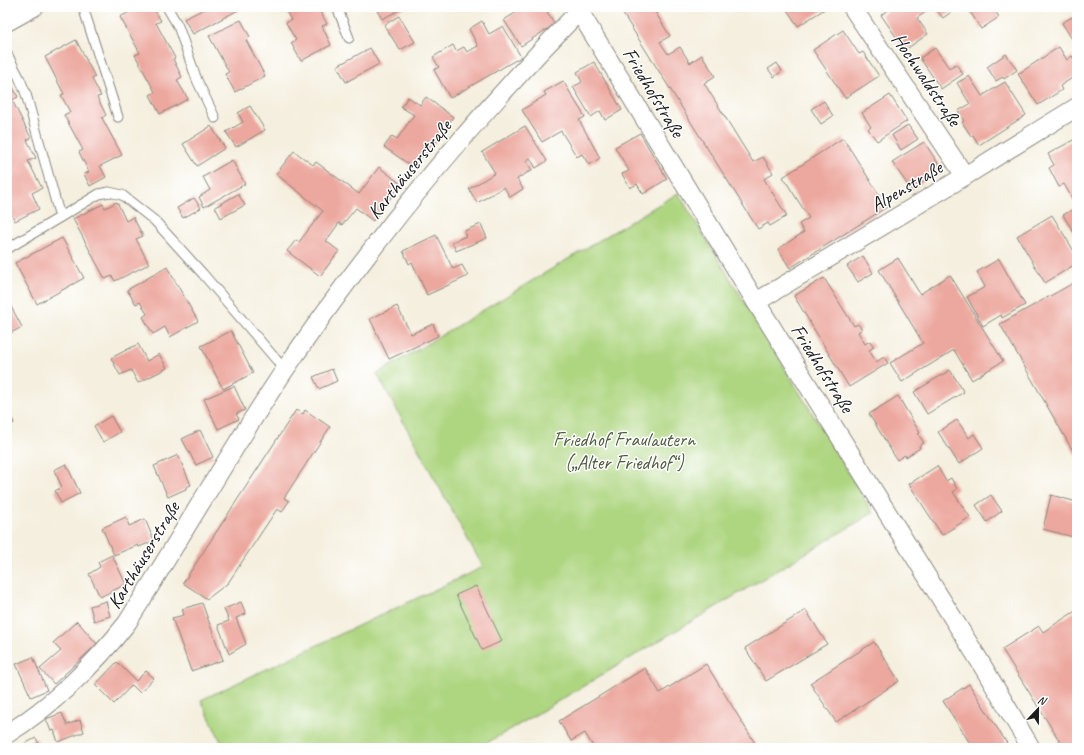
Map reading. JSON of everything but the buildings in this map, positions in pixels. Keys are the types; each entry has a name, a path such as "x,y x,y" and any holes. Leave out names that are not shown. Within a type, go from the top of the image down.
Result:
{"street":[{"path":"7,22 34,7"},
{"name":"Hochwaldstraße","path":"852,7 965,176"},
{"name":"Friedhofstraße","path":"581,9 756,302 979,660 1031,748"},
{"name":"Karthäuserstraße","path":"7,734 25,723 90,666 111,644 127,623 217,475 284,370 354,273 452,149 581,9"},
{"name":"Alpenstraße","path":"756,302 1077,107"}],"lane":[{"path":"83,7 118,117"},
{"path":"167,7 178,26 197,80 215,118"},
{"path":"337,7 349,38"},
{"path":"7,54 26,94 60,217"},
{"path":"7,249 99,194 109,192 122,195 155,220 284,370"}],"green space":[{"name":"Friedhof Fraulautern („Alter Friedhof“)","path":"678,193 873,513 478,748 224,748 201,700 483,567 377,374"}]}
